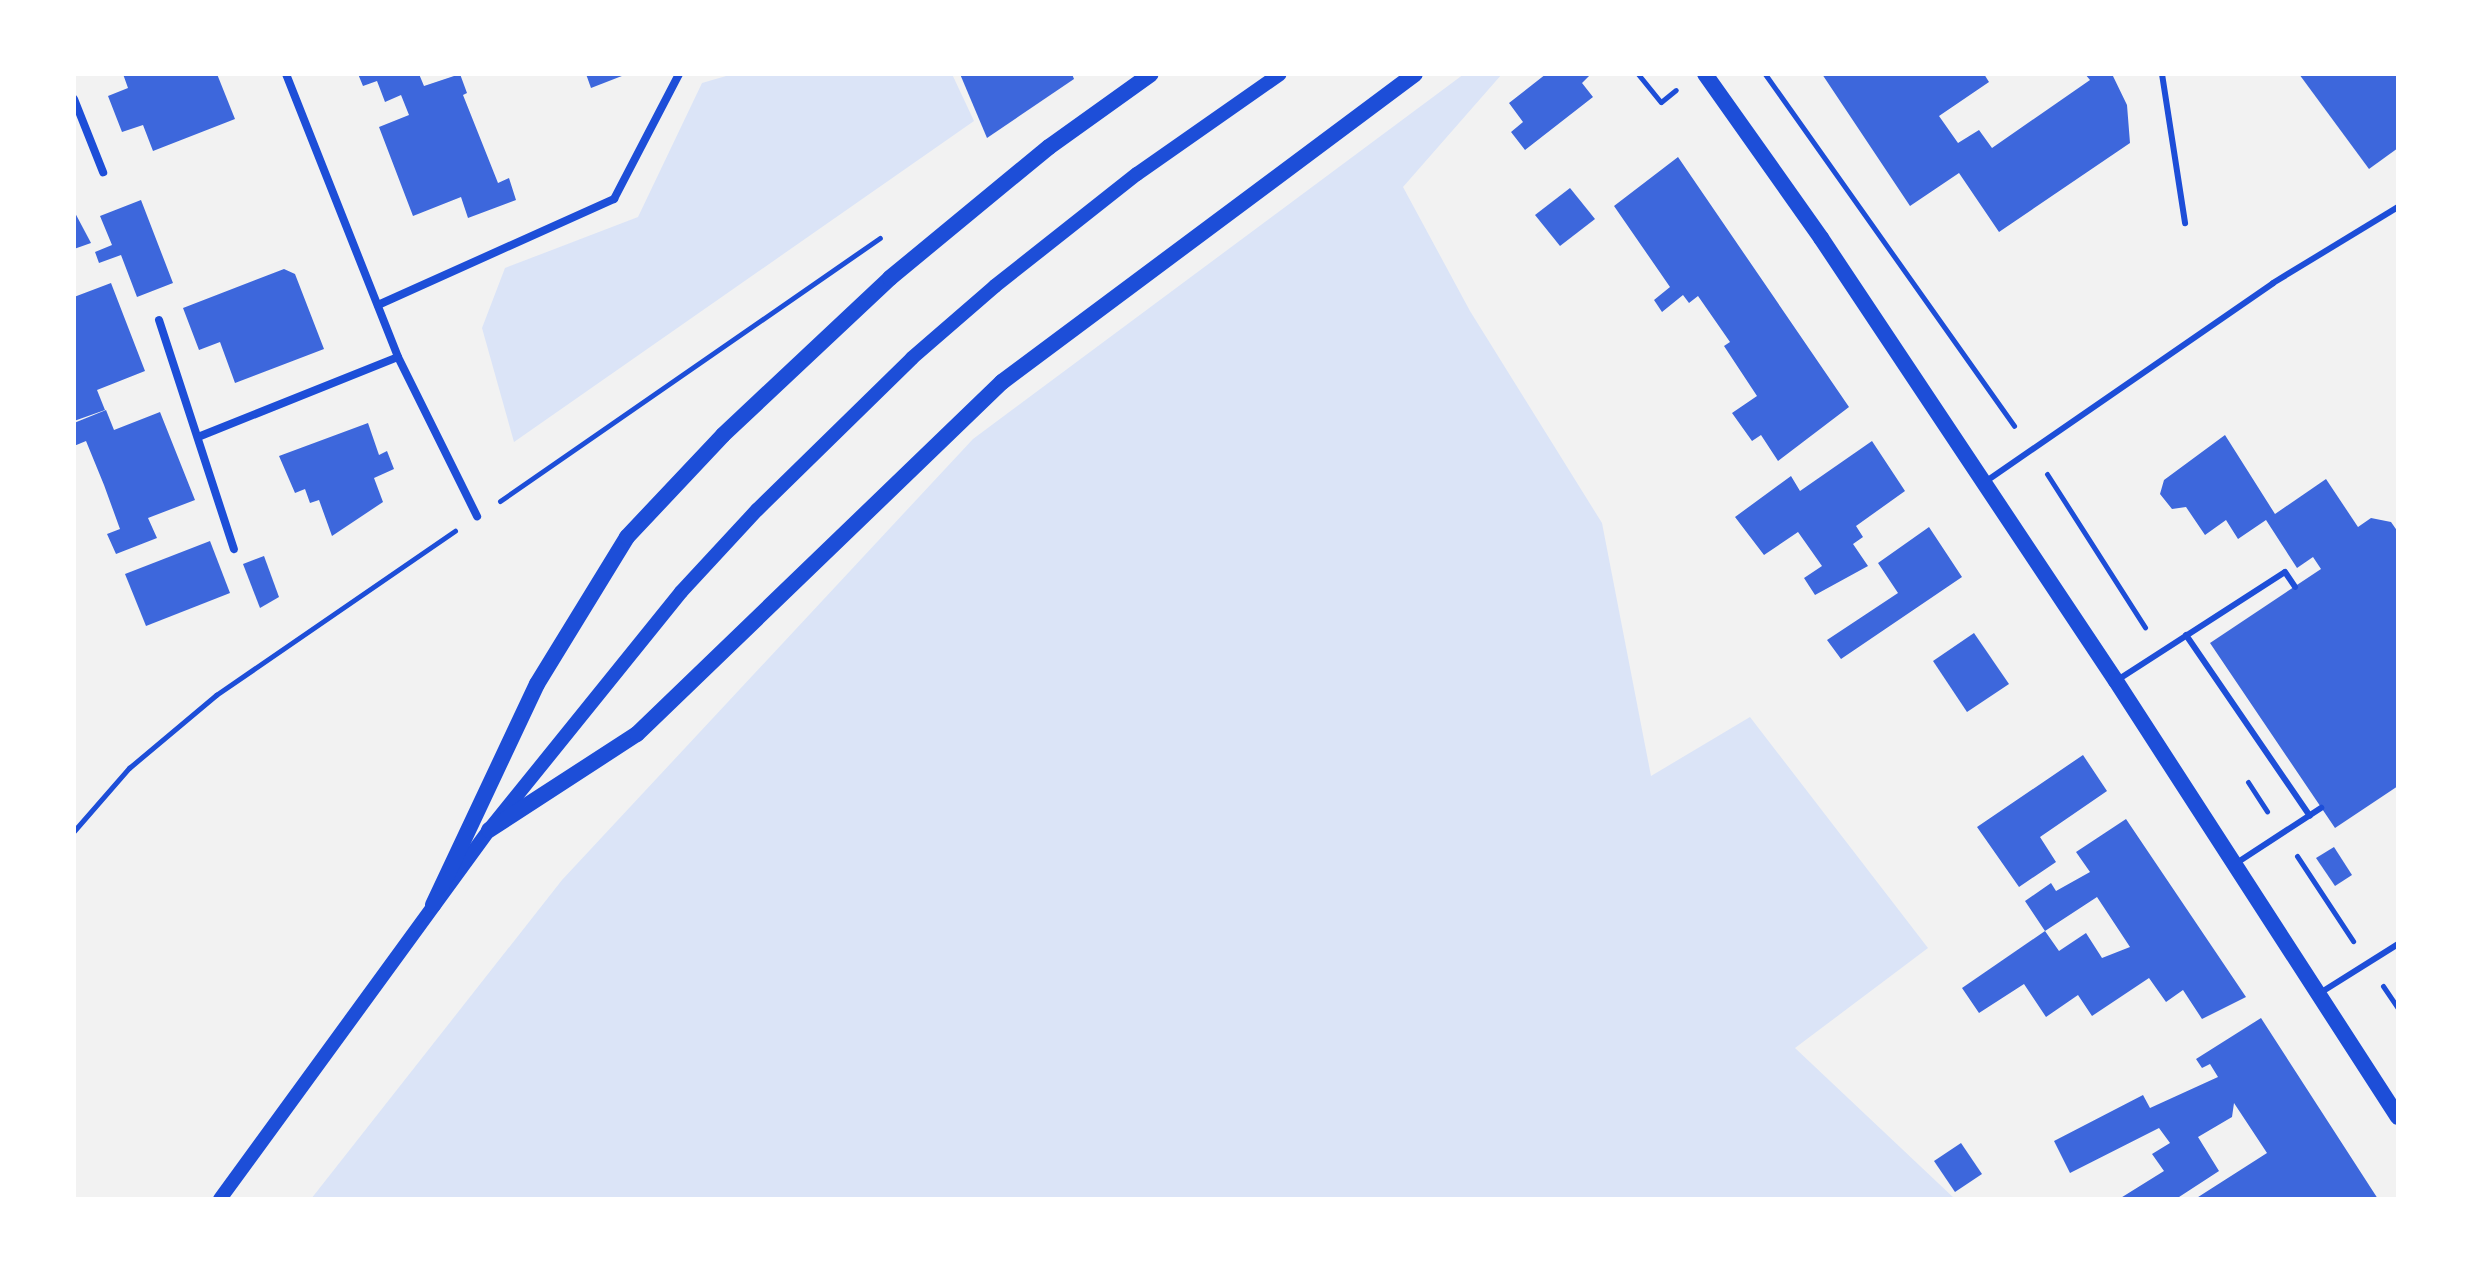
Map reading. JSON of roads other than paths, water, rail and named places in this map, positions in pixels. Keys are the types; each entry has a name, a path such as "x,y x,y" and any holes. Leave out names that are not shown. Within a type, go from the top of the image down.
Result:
{"main road":[{"path":"433,905 537,684 627,537 723,435 890,278 1049,147 1151,74"},
{"path":"489,830 637,734 1002,382 1415,74"},
{"path":"1705,74 2116,681 2398,1117"}],"street":[{"path":"286,74 398,357 477,516"},
{"path":"378,305 614,199 679,74"},
{"path":"220,1199 489,830 681,592 912,358 1137,174 1280,74"},
{"path":"74,99 103,172"},
{"path":"159,320 234,549"},
{"path":"198,437 398,357"}],"lane":[{"path":"2162,74 2185,223"},
{"path":"1983,484 2273,283 2398,207"},
{"path":"2116,681 2285,572 2295,587"},
{"path":"2186,635 2310,816"},
{"path":"2235,864 2321,808"},
{"path":"2320,993 2398,944"}]}
